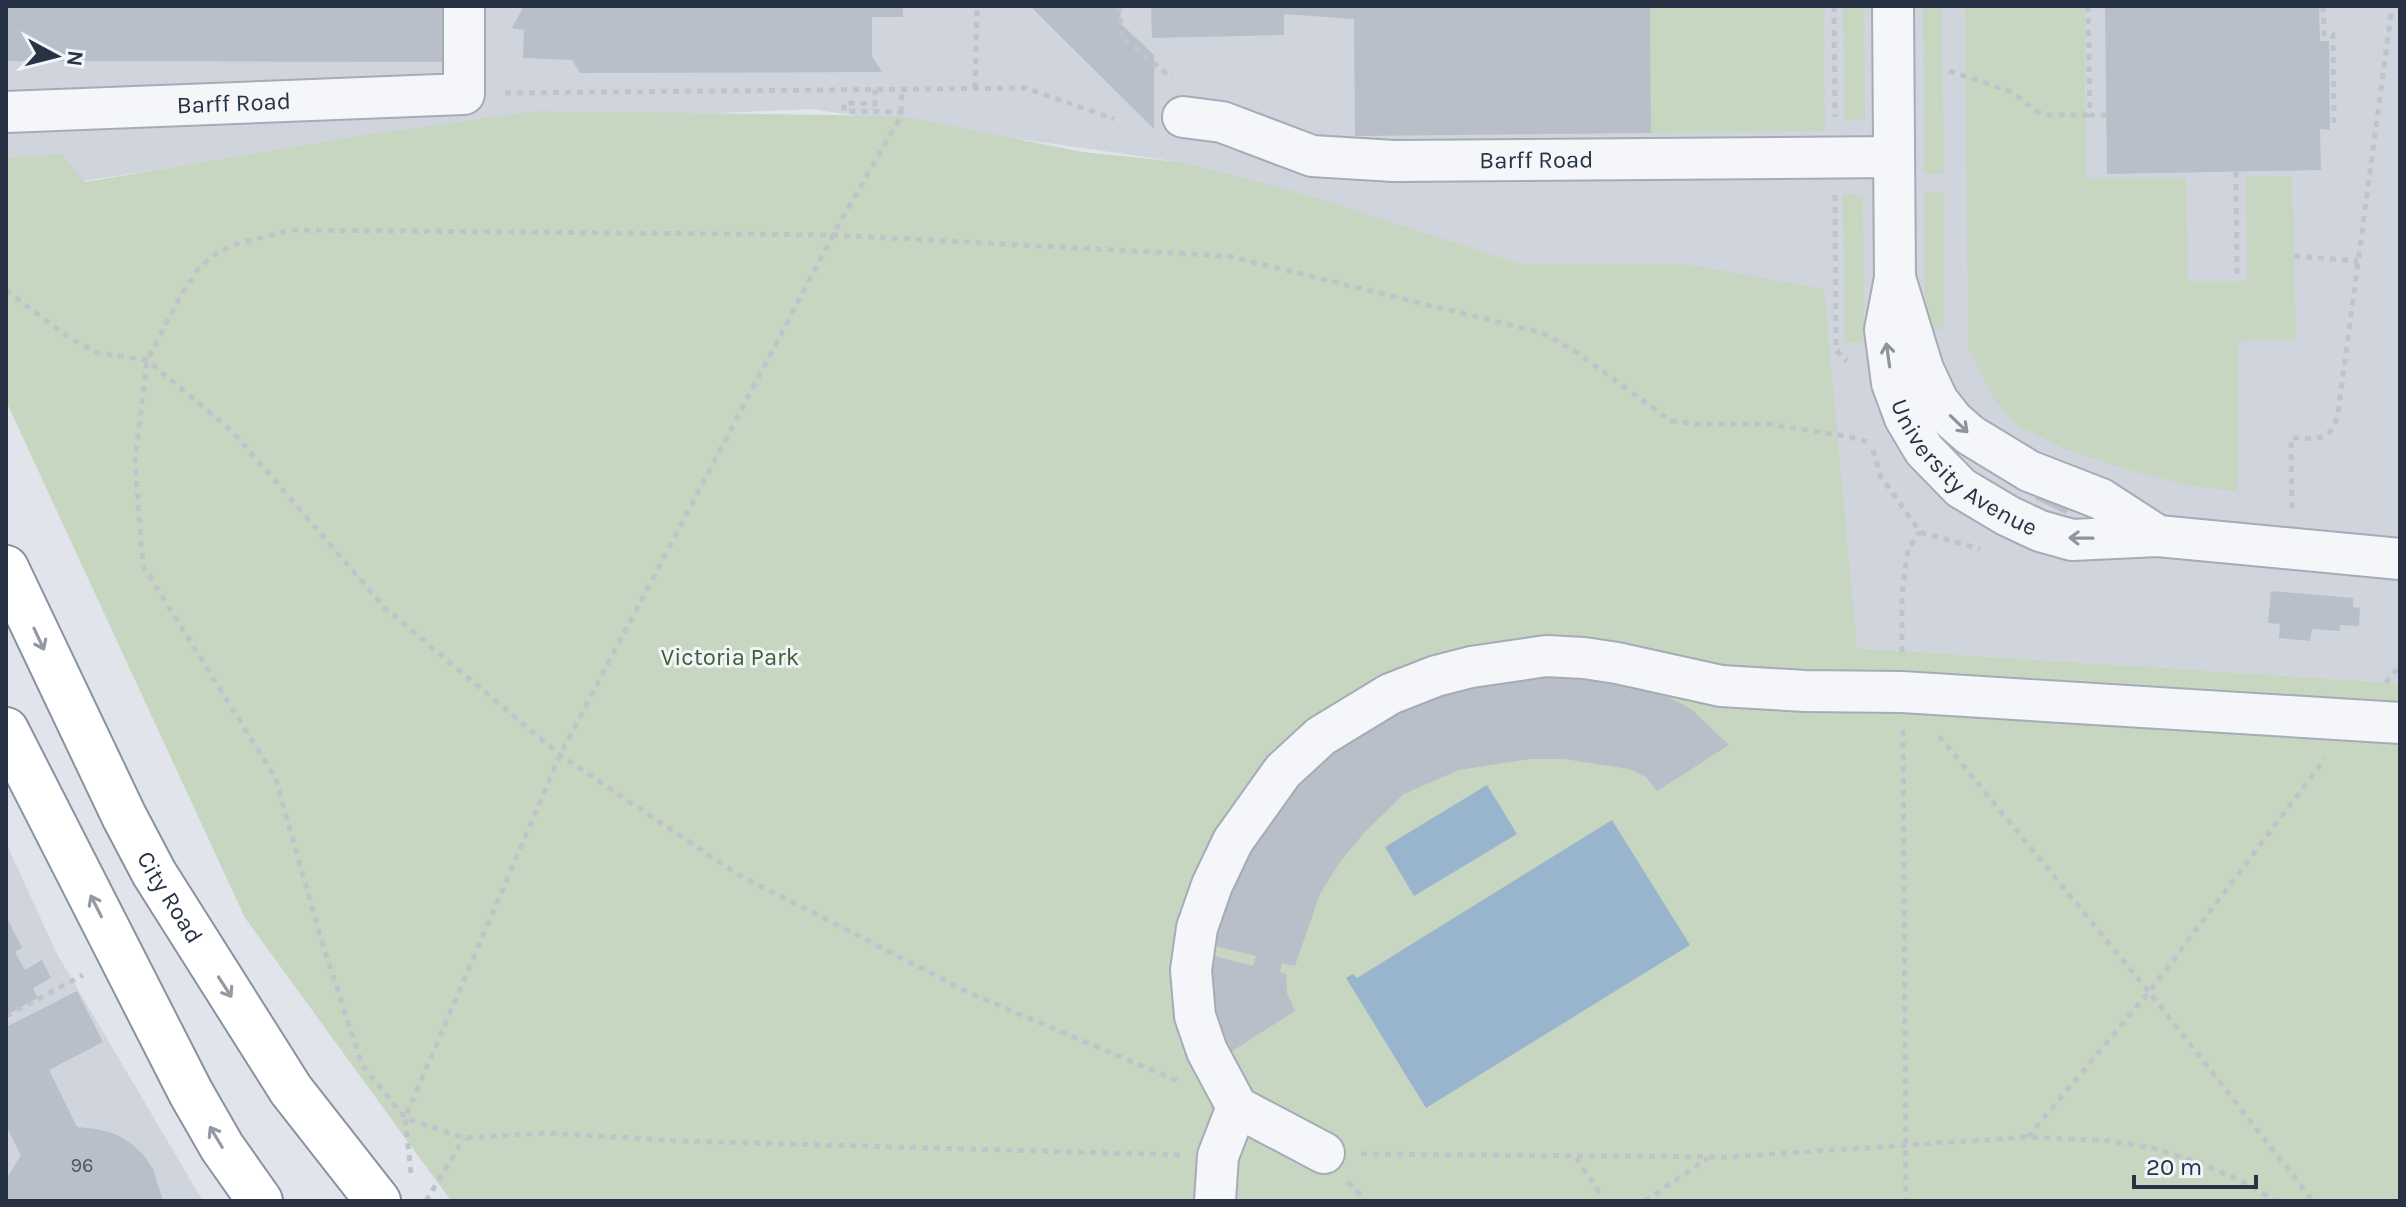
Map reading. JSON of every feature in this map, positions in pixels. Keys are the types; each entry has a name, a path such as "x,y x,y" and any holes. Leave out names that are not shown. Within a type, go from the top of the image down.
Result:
{"highway":[{"name":"City Road","path":"6,568 104,776 154,873 291,1090 395,1194"},
{"path":"6,730 191,1093 222,1147 260,1201"}],"street":[{"path":"464,6 478,94"},
{"name":"University Avenue","path":"1893,6 1895,278 1923,369 1938,401 1953,420 1970,435 2029,471 2101,499 2158,536 2400,559"},
{"name":"Barff Road","path":"6,112 478,94"},
{"name":"Barff Road","path":"1183,117 1222,122 1312,156 1394,161 1894,157"},
{"path":"1324,1153 1237,1107 1207,1051 1195,1016 1191,970 1197,928 1212,885 1233,841 1283,771 1321,736 1390,694 1436,676 1498,662 1546,656 1617,663 1721,686 1902,692 2400,723"},
{"path":"1215,1201 1218,1156 1237,1107"}],"path":[{"path":"975,88 977,6"},
{"path":"1119,6 1121,37 1154,65"},
{"path":"1834,6 1835,122"},
{"path":"2088,6 2090,115"},
{"path":"2323,6 2324,34 2333,34 2334,126"},
{"path":"2292,508 2291,438 2323,438 2334,430 2392,6"},
{"path":"1949,71 2012,92 2036,111 2048,115 2106,115"},
{"path":"478,94 1026,88 1114,119"},
{"path":"875,90 875,104 844,103 844,111 901,112"},
{"path":"395,1194 405,1118 560,755 833,235 901,112 902,90"},
{"path":"2236,172 2237,279"},
{"path":"1835,187 1836,350 1856,372"},
{"path":"1218,1156 682,1141 547,1133 464,1138 405,1118 362,1065 321,939 275,777 143,566 135,461 147,360 198,269 218,252 239,243 293,230 833,235 1228,256 1543,333 1575,351 1671,421 1769,424 1871,443"},
{"path":"2294,256 2358,261"},
{"path":"6,290 71,339 99,353 147,360 232,431 385,608 560,755 737,874 974,995 1179,1082"},
{"path":"1906,1201 1902,594 1908,549 1920,532"},
{"path":"2028,1137 2149,992 2354,720 2400,665"},
{"path":"1902,692 2149,992 2313,1201"},
{"path":"6,1016 74,980"},
{"path":"1324,1153 1709,1157 2028,1137 2110,1141 2152,1148 2198,1162 2276,1201"},
{"path":"426,1201 464,1138"},
{"path":"1576,1157 1598,1190 1599,1201"},
{"path":"1645,1201 1709,1157"}],"shaded area":[{"path":"6,6 2400,6 2400,683 1857,648 1521,264 1180,162 810,109 449,125 83,181 6,203"},
{"path":"6,843 57,954 203,1201 6,1201"}],"green space":[{"path":"1650,6 1824,6 1825,131 1651,133"},
{"path":"1843,6 1864,6 1865,120 1844,120"},
{"path":"1923,6 1942,6 1944,173 1924,174"},
{"path":"1965,6 2085,6 2086,179 2186,179 2188,281 2247,281 2246,177 2292,176 2296,340 2238,341 2237,491 2191,486 2063,448 2018,426 1993,398 1968,347"},
{"name":"Victoria Park","path":"536,111 901,116 1083,152 1180,162 1304,194 1521,264 1685,264 1824,289 1857,648 2400,683 2400,1201 451,1201 245,918 6,401 6,158 62,154 85,182 365,135"},
{"path":"1924,192 1944,193 1944,329 1929,329 1925,305"},
{"path":"1843,194 1863,195 1864,342 1844,343"}],"water":[{"path":"1487,785 1517,834 1414,896 1385,847"},
{"path":"1612,820 1690,945 1426,1108 1346,978 1353,974 1357,978"}],"building":[{"path":"6,6 444,6 445,62 6,61"},
{"path":"524,6 903,6 903,17 872,17 872,56 882,72 580,73 572,60 523,58 524,30 512,28"},
{"path":"1030,6 1121,6 1120,23 1154,55 1154,129"},
{"path":"1151,6 1650,6 1651,133 1355,136 1354,19 1284,14 1284,35 1152,38"},
{"path":"2105,6 2319,6 2320,41 2329,41 2330,130 2320,129 2321,170 2107,174"},
{"path":"2040,487 2071,502 2066,514 2035,499"},
{"path":"2271,591 2353,598 2353,607 2360,608 2359,626 2340,625 2340,631 2312,629 2310,641 2279,638 2280,624 2268,623"},
{"path":"1559,671 1634,683 1665,695 1691,709 1729,745 1657,791 1646,777 1629,769 1564,759 1530,759 1459,770 1404,794 1340,862 1320,894 1295,966 1282,963 1280,972 1286,974 1287,993 1295,1011 1226,1055 1216,1034 1208,954 1253,966 1256,956 1207,944 1219,906 1271,809 1341,742 1442,688"},
{"path":"6,916 22,948 15,952 25,970 42,960 51,978 33,988 38,998 6,1015"},
{"path":"77,991 103,1042 49,1070 77,1127 113,1133 143,1154 153,1169 163,1201 6,1201 7,1178 21,1155 6,1126 6,1027"}]}
